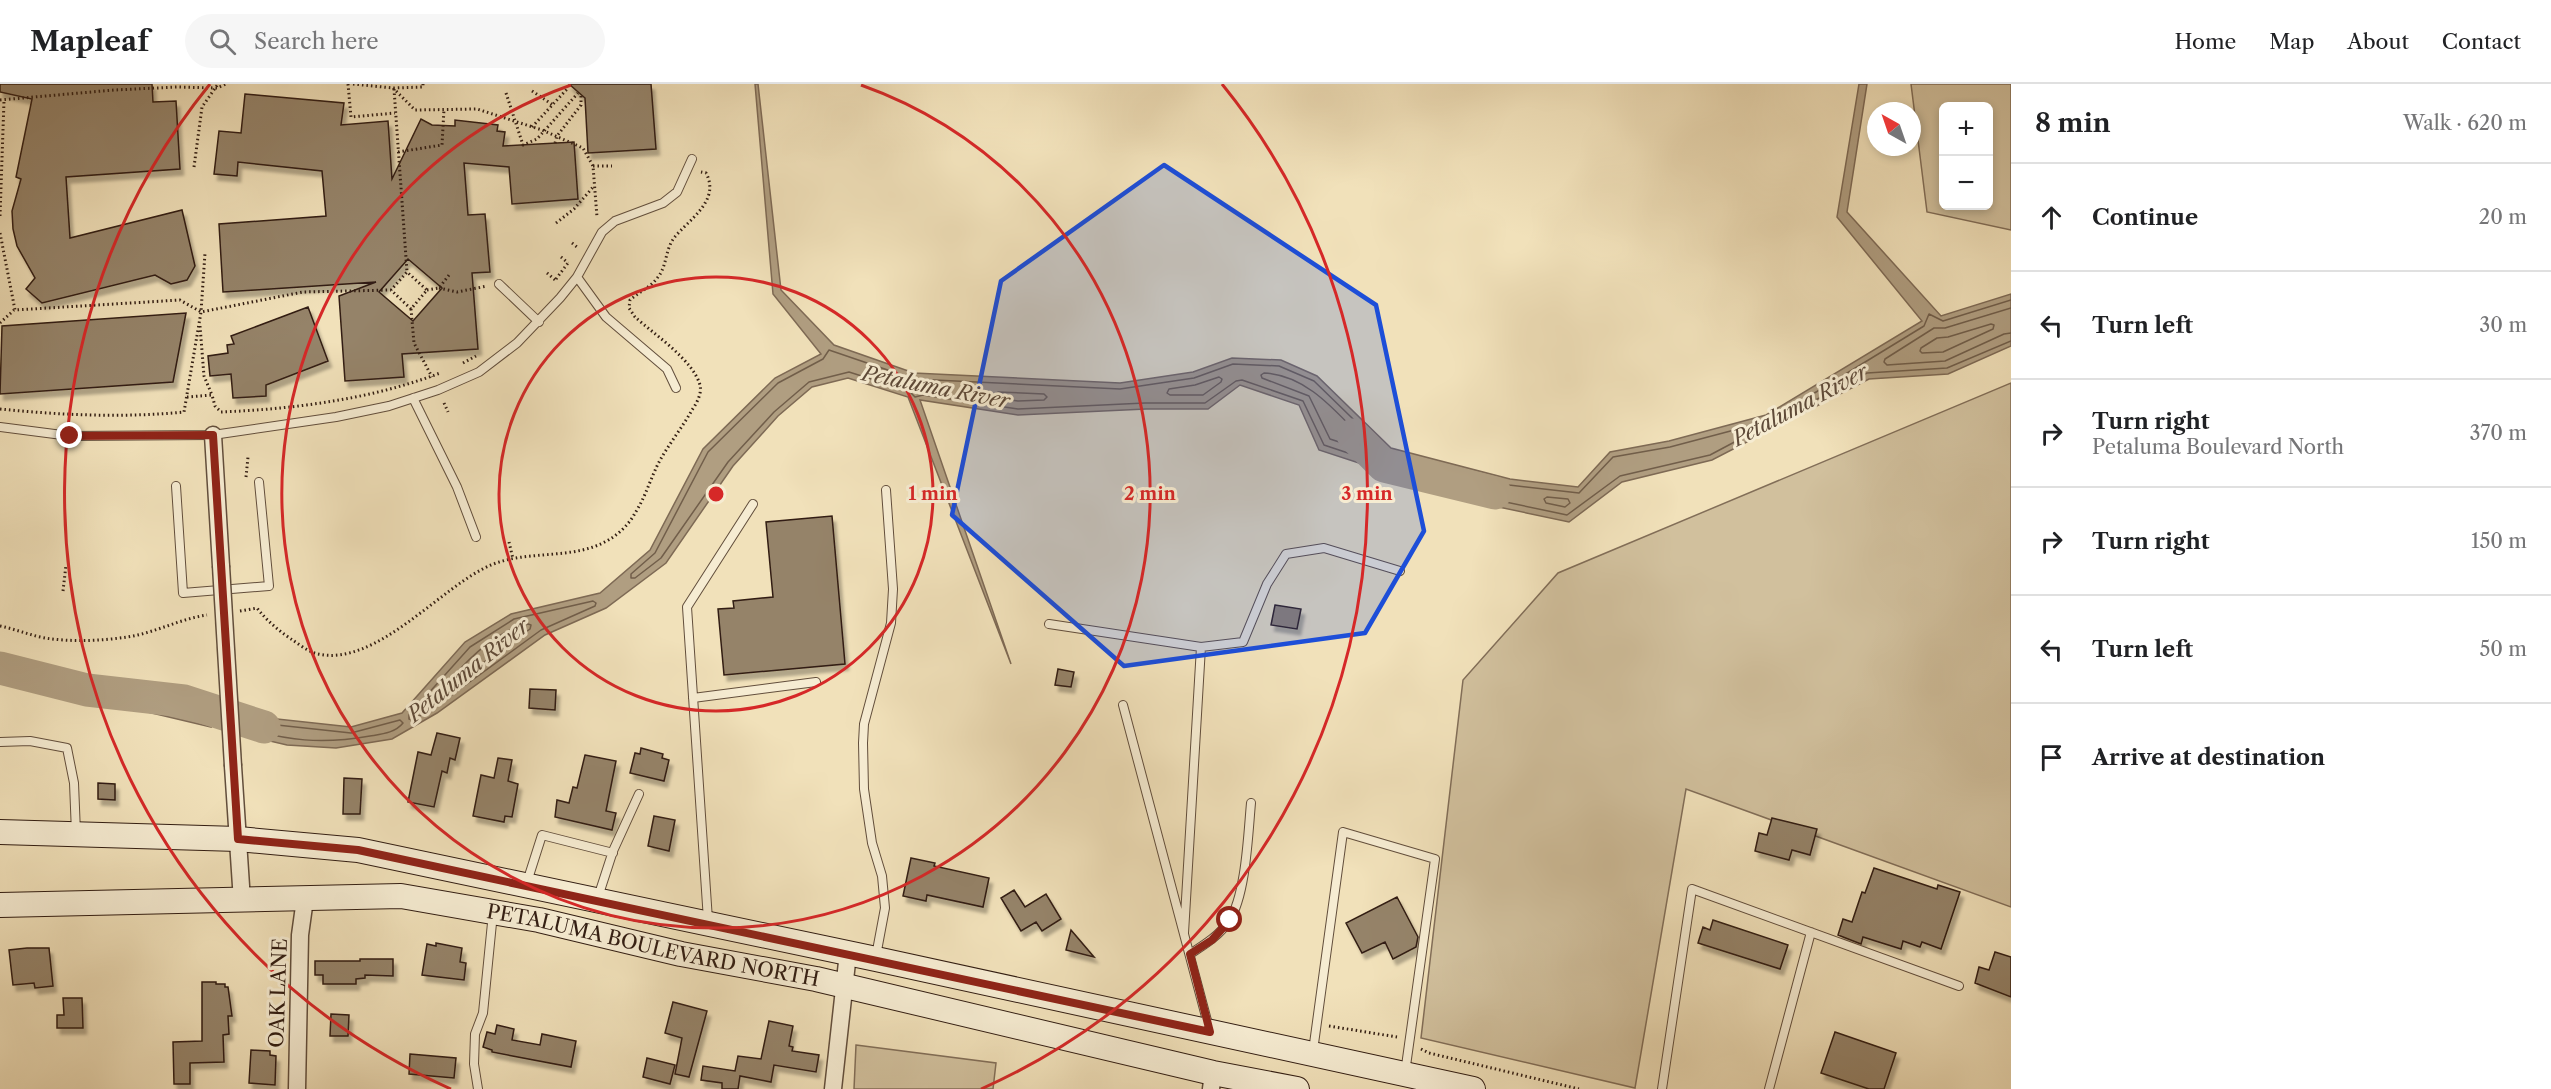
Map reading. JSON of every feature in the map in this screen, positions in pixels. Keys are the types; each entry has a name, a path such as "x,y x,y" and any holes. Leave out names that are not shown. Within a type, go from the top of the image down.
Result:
{"main road":[{"name":"PETALUMA BOULEVARD NORTH","path":"0,832 238,839 358,850 876,959 1473,1089"},
{"name":"PETALUMA BOULEVARD NORTH","path":"0,905 401,896 539,920 681,954 843,986 1212,1081 1297,1089"}],"street":[{"path":"213,435 242,901"},
{"name":"OAK LANE","path":"297,1089 300,935 305,899"},
{"path":"833,1089 848,953"}],"lane":[{"path":"0,427 70,436 213,435 336,417 389,406 438,390 479,372 517,343 577,277 602,232 615,221 663,203 677,192 692,159"},
{"path":"577,277 606,316 667,369 676,388"},
{"path":"499,284 539,321"},
{"path":"413,398 457,487 476,537"},
{"path":"176,486 183,593 269,586 259,482"},
{"path":"876,959 885,908 882,876 872,843 864,789 863,743 864,724 891,623 893,589 886,490"},
{"path":"708,924 687,607 753,504"},
{"path":"1050,624 1201,647 1243,642 1267,584 1286,554 1324,548 1400,571"},
{"path":"1184,933 1201,647"},
{"path":"693,698 816,682"},
{"path":"1123,705 1210,1032"},
{"path":"0,742 30,741 67,748 74,783 76,835"},
{"path":"597,900 613,853 639,794"},
{"path":"1190,954 1212,940 1230,920 1244,878 1251,803"},
{"path":"1312,1054 1343,832 1435,859 1405,1074"},
{"path":"525,885 542,835 613,853"},
{"path":"1662,1089 1692,889 1959,986"},
{"path":"478,1089 474,1064 475,1034 483,1013 494,912"},
{"path":"1769,1089 1812,932"}],"path":[{"path":"0,216 2,100 114,90 226,84"},
{"path":"348,84 351,117 395,113"},
{"path":"353,84 393,88 423,87 423,84"},
{"path":"194,167 202,107 218,86"},
{"path":"393,88 407,272 427,290"},
{"path":"393,88 415,110 477,109 544,131 584,148 593,166 597,218"},
{"path":"532,127 568,88"},
{"path":"532,91 552,105"},
{"path":"506,93 523,145 537,139 580,94 581,105 557,136 555,142"},
{"path":"398,152 442,145 444,109"},
{"path":"593,166 612,166"},
{"path":"556,223 574,209 594,186"},
{"path":"591,224 602,213"},
{"path":"0,233 15,310"},
{"path":"528,311 568,263 580,241"},
{"path":"572,243 577,247"},
{"path":"0,409 150,416 183,412 200,321 205,253"},
{"path":"561,257 568,263"},
{"path":"391,290 407,272"},
{"path":"547,273 555,280"},
{"path":"439,288 448,275"},
{"path":"411,309 427,290 439,288 457,292 499,284"},
{"path":"0,323 15,310 180,300 201,312 303,292 391,290 411,309 414,342 432,377"},
{"path":"200,321 204,376 215,406 221,412 288,407 378,391 432,377 449,369"},
{"path":"458,366 485,350"},
{"path":"187,397 212,395"},
{"path":"444,403 448,412"},
{"path":"509,542 513,559"},
{"path":"63,591 66,565"},
{"path":"1317,1023 1398,1037 1429,1053 1579,1089"}],"highlighted area":[{"path":"1164,165 1376,305 1424,531 1365,633 1124,666 952,515 1001,281"}],"shaded area":[{"path":"1911,84 2011,84 2011,230 1927,212 1920,156 1921,102 1913,102"},
{"path":"2011,383 2011,907 1686,789 1635,1088 1421,1038 1463,680 1558,573"},
{"path":"856,1045 996,1063 993,1089 854,1089"}],"water":[{"path":"755,84 758,84 781,290 834,345 914,373 1120,383 1193,372 1232,358 1281,360 1317,376 1391,448 1510,479 1578,487 1610,452 1669,441 1766,415 1922,321 1837,217 1859,84 1867,84 1847,212 1941,316 2011,294 2011,346 1948,374 1869,379 1712,460 1622,482 1569,522 1494,506 1429,469 1365,465 1319,450 1299,405 1240,385 1208,409 1146,409 1018,415 920,400 1011,664 908,397 848,378 812,387 778,416 733,466 666,563 606,608 545,635 437,713 392,739 336,748 287,745 0,677 0,660 78,678 174,708 351,727 402,713 465,642 511,614 600,593 650,550 703,449 775,378 821,354 773,294"}],"pier":[{"path":"211,709 257,714 260,742 212,730"}],"building":[{"path":"0,84 152,84 153,102 176,101 180,169 66,177 70,238 182,210 195,266 187,280 171,284 155,275 42,303 26,289 35,278 17,246 12,211 21,179 16,177 32,99 0,92"},
{"path":"569,84 651,84 656,149 588,153 585,98"},
{"path":"245,94 344,103 341,125 388,121 392,179 421,119 432,125 455,126 455,120 498,125 497,131 505,132 503,146 574,142 578,199 512,204 509,167 464,163 468,215 485,214 490,272 472,273 478,349 402,354 404,377 345,381 339,296 376,282 223,292 219,224 326,216 322,171 238,162 237,176 214,174 219,131 241,133","holes":["408,259 442,288 413,321 379,292"]},
{"path":"308,307 328,361 266,385 266,396 233,398 231,374 210,376 208,356 228,353 227,345 234,344 231,336"},
{"path":"186,313 173,382 0,394 2,326"},
{"path":"832,516 845,664 724,675 718,609 734,608 733,601 773,597 766,522"},
{"path":"1275,605 1301,609 1297,629 1271,625"},
{"path":"1058,669 1074,672 1071,687 1055,685"},
{"path":"530,689 556,690 555,710 529,708"},
{"path":"437,733 460,738 455,760 450,758 447,773 442,771 434,807 408,802 418,752 431,755"},
{"path":"641,748 663,754 662,758 669,760 664,781 630,773 635,753 640,754"},
{"path":"585,755 616,761 606,811 616,813 612,830 555,817 557,800 569,803 573,787 577,788"},
{"path":"498,758 512,760 508,781 518,784 512,817 505,816 504,822 473,816 481,775 494,778"},
{"path":"344,778 362,779 360,814 343,814"},
{"path":"98,783 115,784 115,800 98,799"},
{"path":"654,816 675,820 669,851 648,846"},
{"path":"1772,818 1817,829 1810,855 1792,850 1789,860 1755,851 1759,833 1767,835"},
{"path":"911,858 935,863 934,866 989,878 983,907 927,895 926,901 903,896"},
{"path":"1874,868 1937,889 1938,885 1960,892 1941,949 1922,942 1920,947 1903,941 1901,949 1863,937 1861,944 1838,935 1843,919 1852,922 1862,892 1865,893"},
{"path":"1014,890 1025,907 1046,894 1061,919 1042,931 1036,922 1021,931 1001,898"},
{"path":"1397,897 1418,937 1416,947 1393,959 1385,942 1362,953 1346,923"},
{"path":"1713,920 1788,945 1780,969 1698,943 1703,927 1710,930"},
{"path":"1071,930 1094,957 1066,950"},
{"path":"436,943 462,948 460,962 466,963 464,980 422,975 427,944 436,946"},
{"path":"49,948 53,986 35,988 34,983 13,985 9,950"},
{"path":"1995,952 2011,957 2011,997 1975,983 1979,967 1989,970"},
{"path":"360,959 393,959 393,976 365,975 365,978 356,979 356,984 323,984 323,975 315,975 315,961 360,961"},
{"path":"202,982 216,982 216,984 225,984 225,987 228,987 232,1016 228,1016 229,1034 223,1035 224,1062 190,1063 190,1084 174,1084 173,1042 202,1041"},
{"path":"63,998 82,998 83,1028 57,1028 57,1015 64,1015"},
{"path":"673,1002 707,1011 689,1077 675,1074 682,1038 665,1033"},
{"path":"331,1014 349,1015 348,1036 330,1036"},
{"path":"769,1021 793,1026 789,1046 793,1047 792,1051 819,1055 816,1072 774,1065 771,1082 740,1076 738,1089 722,1089 722,1083 701,1080 703,1066 735,1071 738,1056 761,1059"},
{"path":"497,1025 514,1029 512,1040 540,1045 542,1034 576,1041 571,1067 492,1052 483,1047 487,1032 495,1034"},
{"path":"1835,1032 1896,1053 1884,1089 1869,1089 1821,1073"},
{"path":"251,1050 270,1051 270,1055 276,1056 275,1085 249,1083"},
{"path":"410,1054 456,1058 454,1078 409,1074"},
{"path":"647,1058 675,1065 670,1084 643,1077"}],"waterway":[{"name":"Petaluma River","path":"1353,435 1384,466 1495,493"},
{"name":"Petaluma River","path":"0,668 87,690 184,701 264,727"}],"route":[{"path":"70,436 213,435 238,839 358,850 1210,1032 1190,954 1212,940 1230,920"}]}
